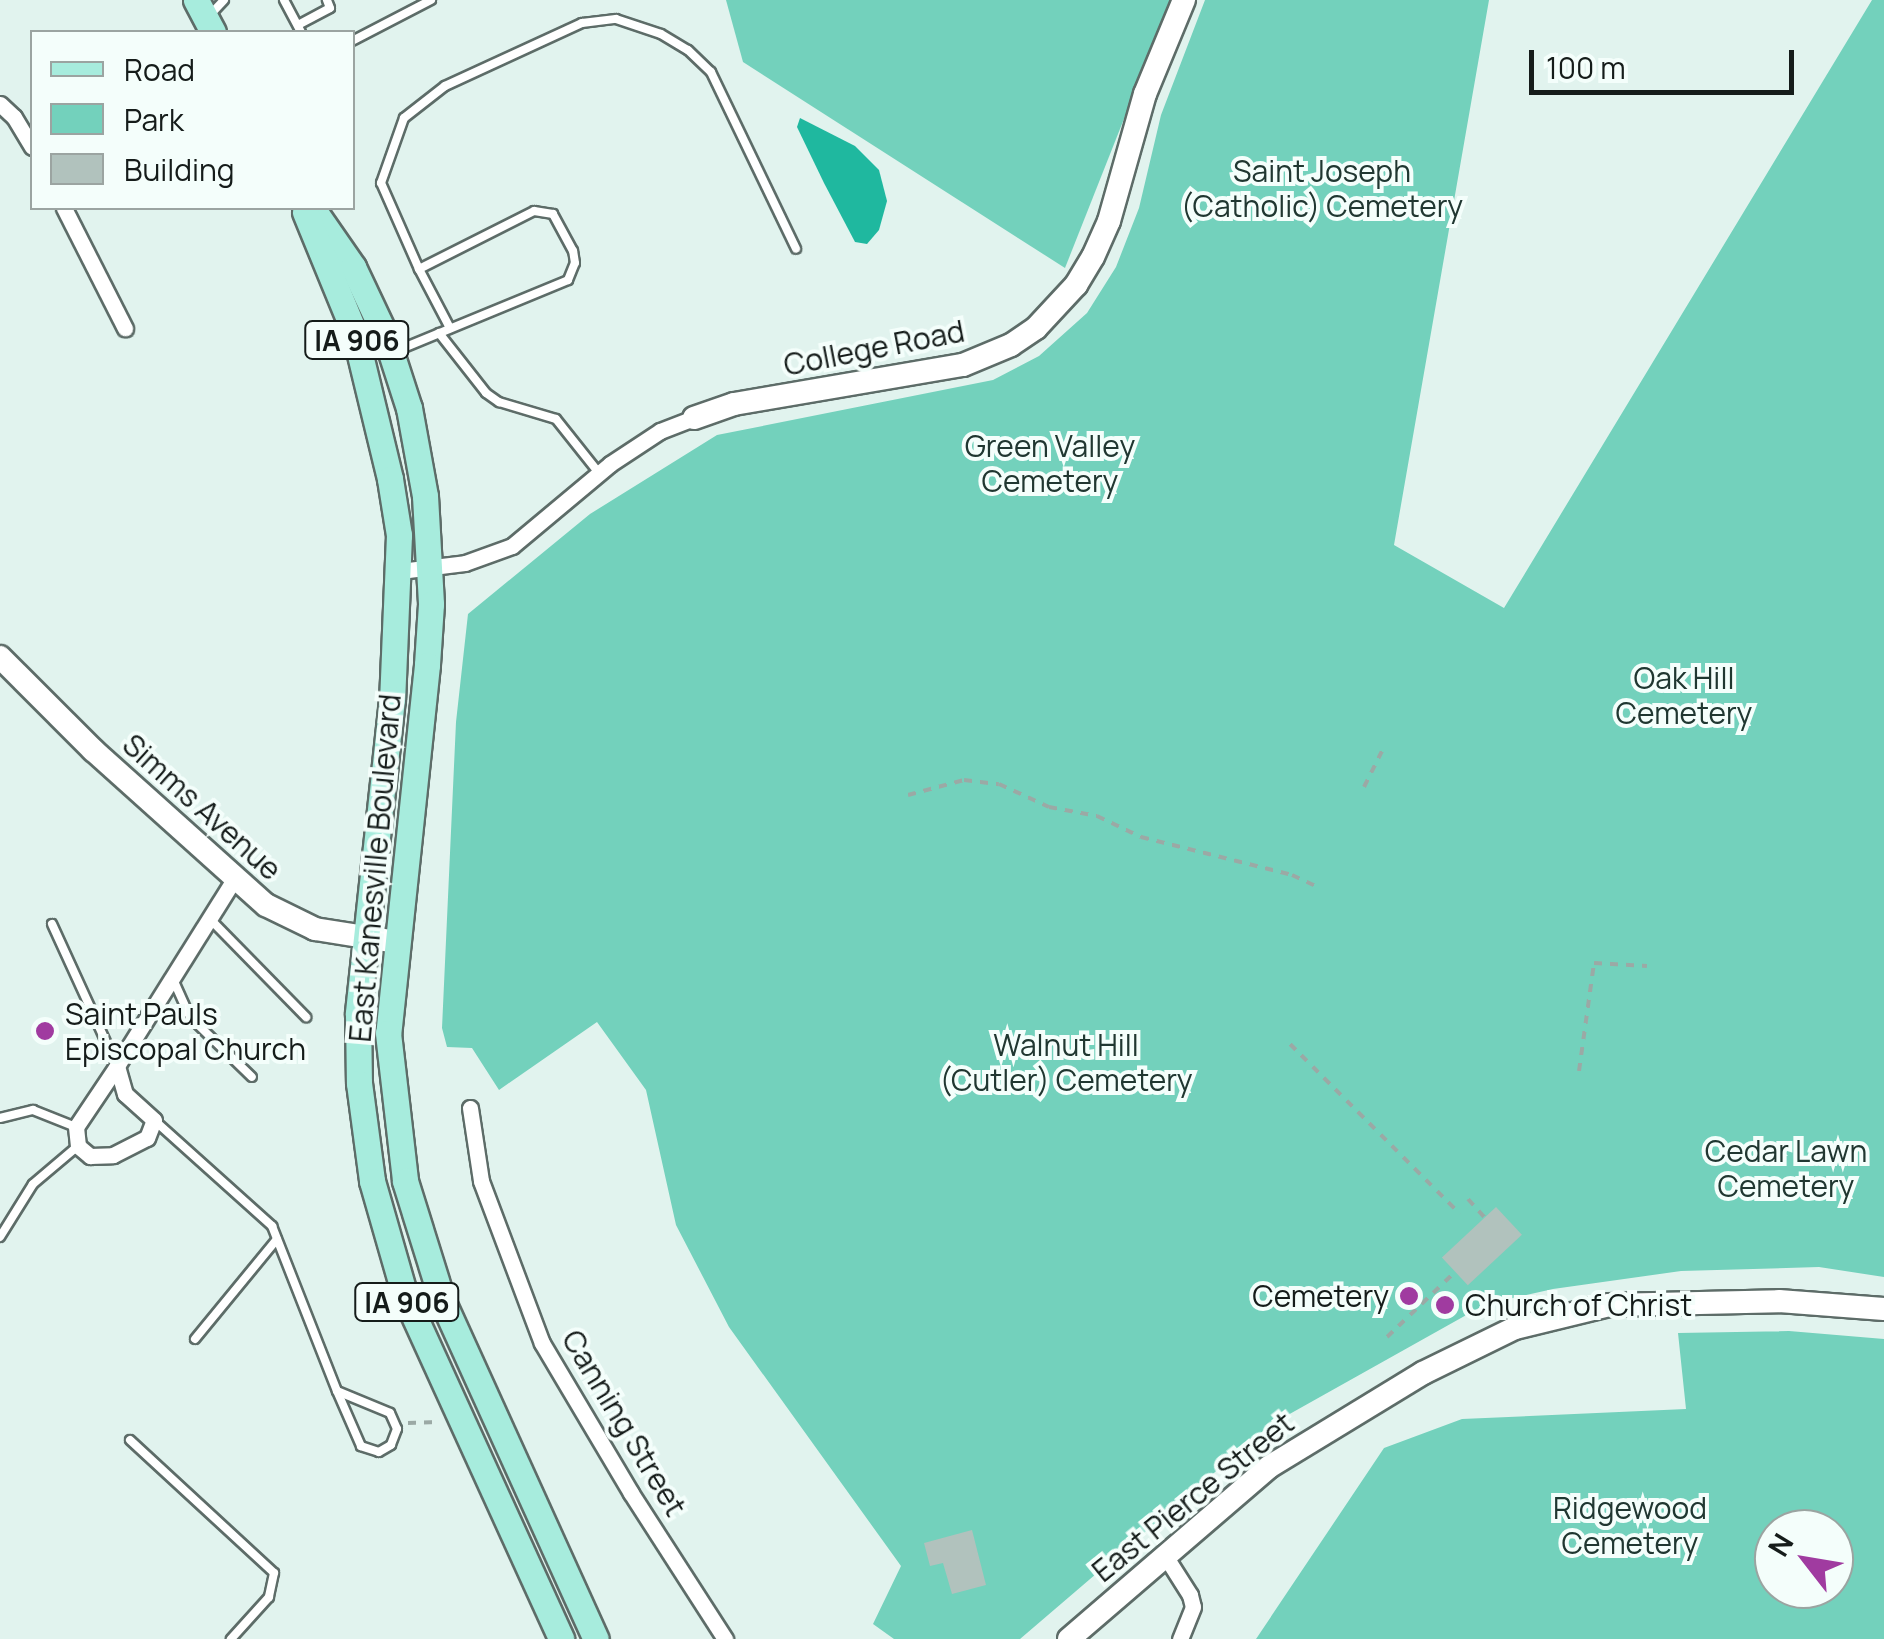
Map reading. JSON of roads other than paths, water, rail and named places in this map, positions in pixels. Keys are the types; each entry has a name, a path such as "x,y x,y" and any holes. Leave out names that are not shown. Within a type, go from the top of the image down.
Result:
{"main road":[{"name":"East Kanesville Boulevard","path":"304,210 356,334 371,388 390,479 400,571 392,699 358,1014 359,1083 383,1229 421,1336 561,1639"},
{"name":"East Kanesville Boulevard","path":"313,210 353,267 392,352 417,446 430,570 427,665 388,1033 399,1152 413,1215 442,1300 596,1639"}],"street":[{"name":"College Road","path":"400,571 430,570 490,556 512,546 639,444 694,418 734,404 963,365 1011,345 1036,328 1076,285 1093,258 1109,222 1150,81 1184,0"},
{"path":"0,104 14,117 30,143"},
{"path":"65,210 126,328"},
{"name":"Simms Avenue","path":"3,669 235,878 294,922 396,942"},
{"path":"117,1066 125,1094 154,1120 147,1138 124,1152 102,1158 78,1146 76,1127 235,878"},
{"name":"Canning Street","path":"470,1108 480,1181 542,1343 630,1493 725,1639"},
{"name":"East Pierce Street","path":"1068,1639 1268,1467 1318,1434 1480,1342 1578,1311 1676,1302 1884,1308"},
{"path":"1164,1554 1190,1595 1193,1608 1180,1639"}],"lane":[{"path":"205,17 224,0"},
{"path":"284,0 300,29 330,8 328,0"},
{"path":"355,38 431,0"},
{"path":"450,328 418,268 381,183 404,118 445,86 582,23 616,19 661,34 688,50 711,72 796,249"},
{"path":"392,352 568,280 575,263 573,251 553,214 543,210 418,268"},
{"path":"439,333 486,393 499,402 556,419 600,474"},
{"path":"209,918 306,1016"},
{"path":"52,924 117,1066"},
{"path":"172,977 190,1017 252,1076"},
{"path":"0,1118 33,1110 76,1127"},
{"path":"154,1120 262,1215 277,1239 357,1441 368,1450 379,1452 391,1445 395,1422 382,1408 338,1392"},
{"path":"0,1237 33,1184 78,1146"},
{"path":"195,1339 277,1239"},
{"path":"130,1440 274,1573 268,1598 231,1639"}],"place":[{"name":"Saint Pauls Episcopal Church","path":"45,1031"},
{"name":"Cemetery","path":"1409,1296"},
{"name":"Church of Christ","path":"1445,1305"}],"park label":[{"name":"Saint Joseph (Catholic) Cemetery","path":"1322,188"},
{"name":"Green Valley Cemetery","path":"1050,463"},
{"name":"Oak Hill Cemetery","path":"1684,695"},
{"name":"Walnut Hill (Cutler) Cemetery","path":"1066,1062"},
{"name":"Cedar Lawn Cemetery","path":"1786,1168"},
{"name":"Ridgewood Cemetery","path":"1630,1525"}]}
